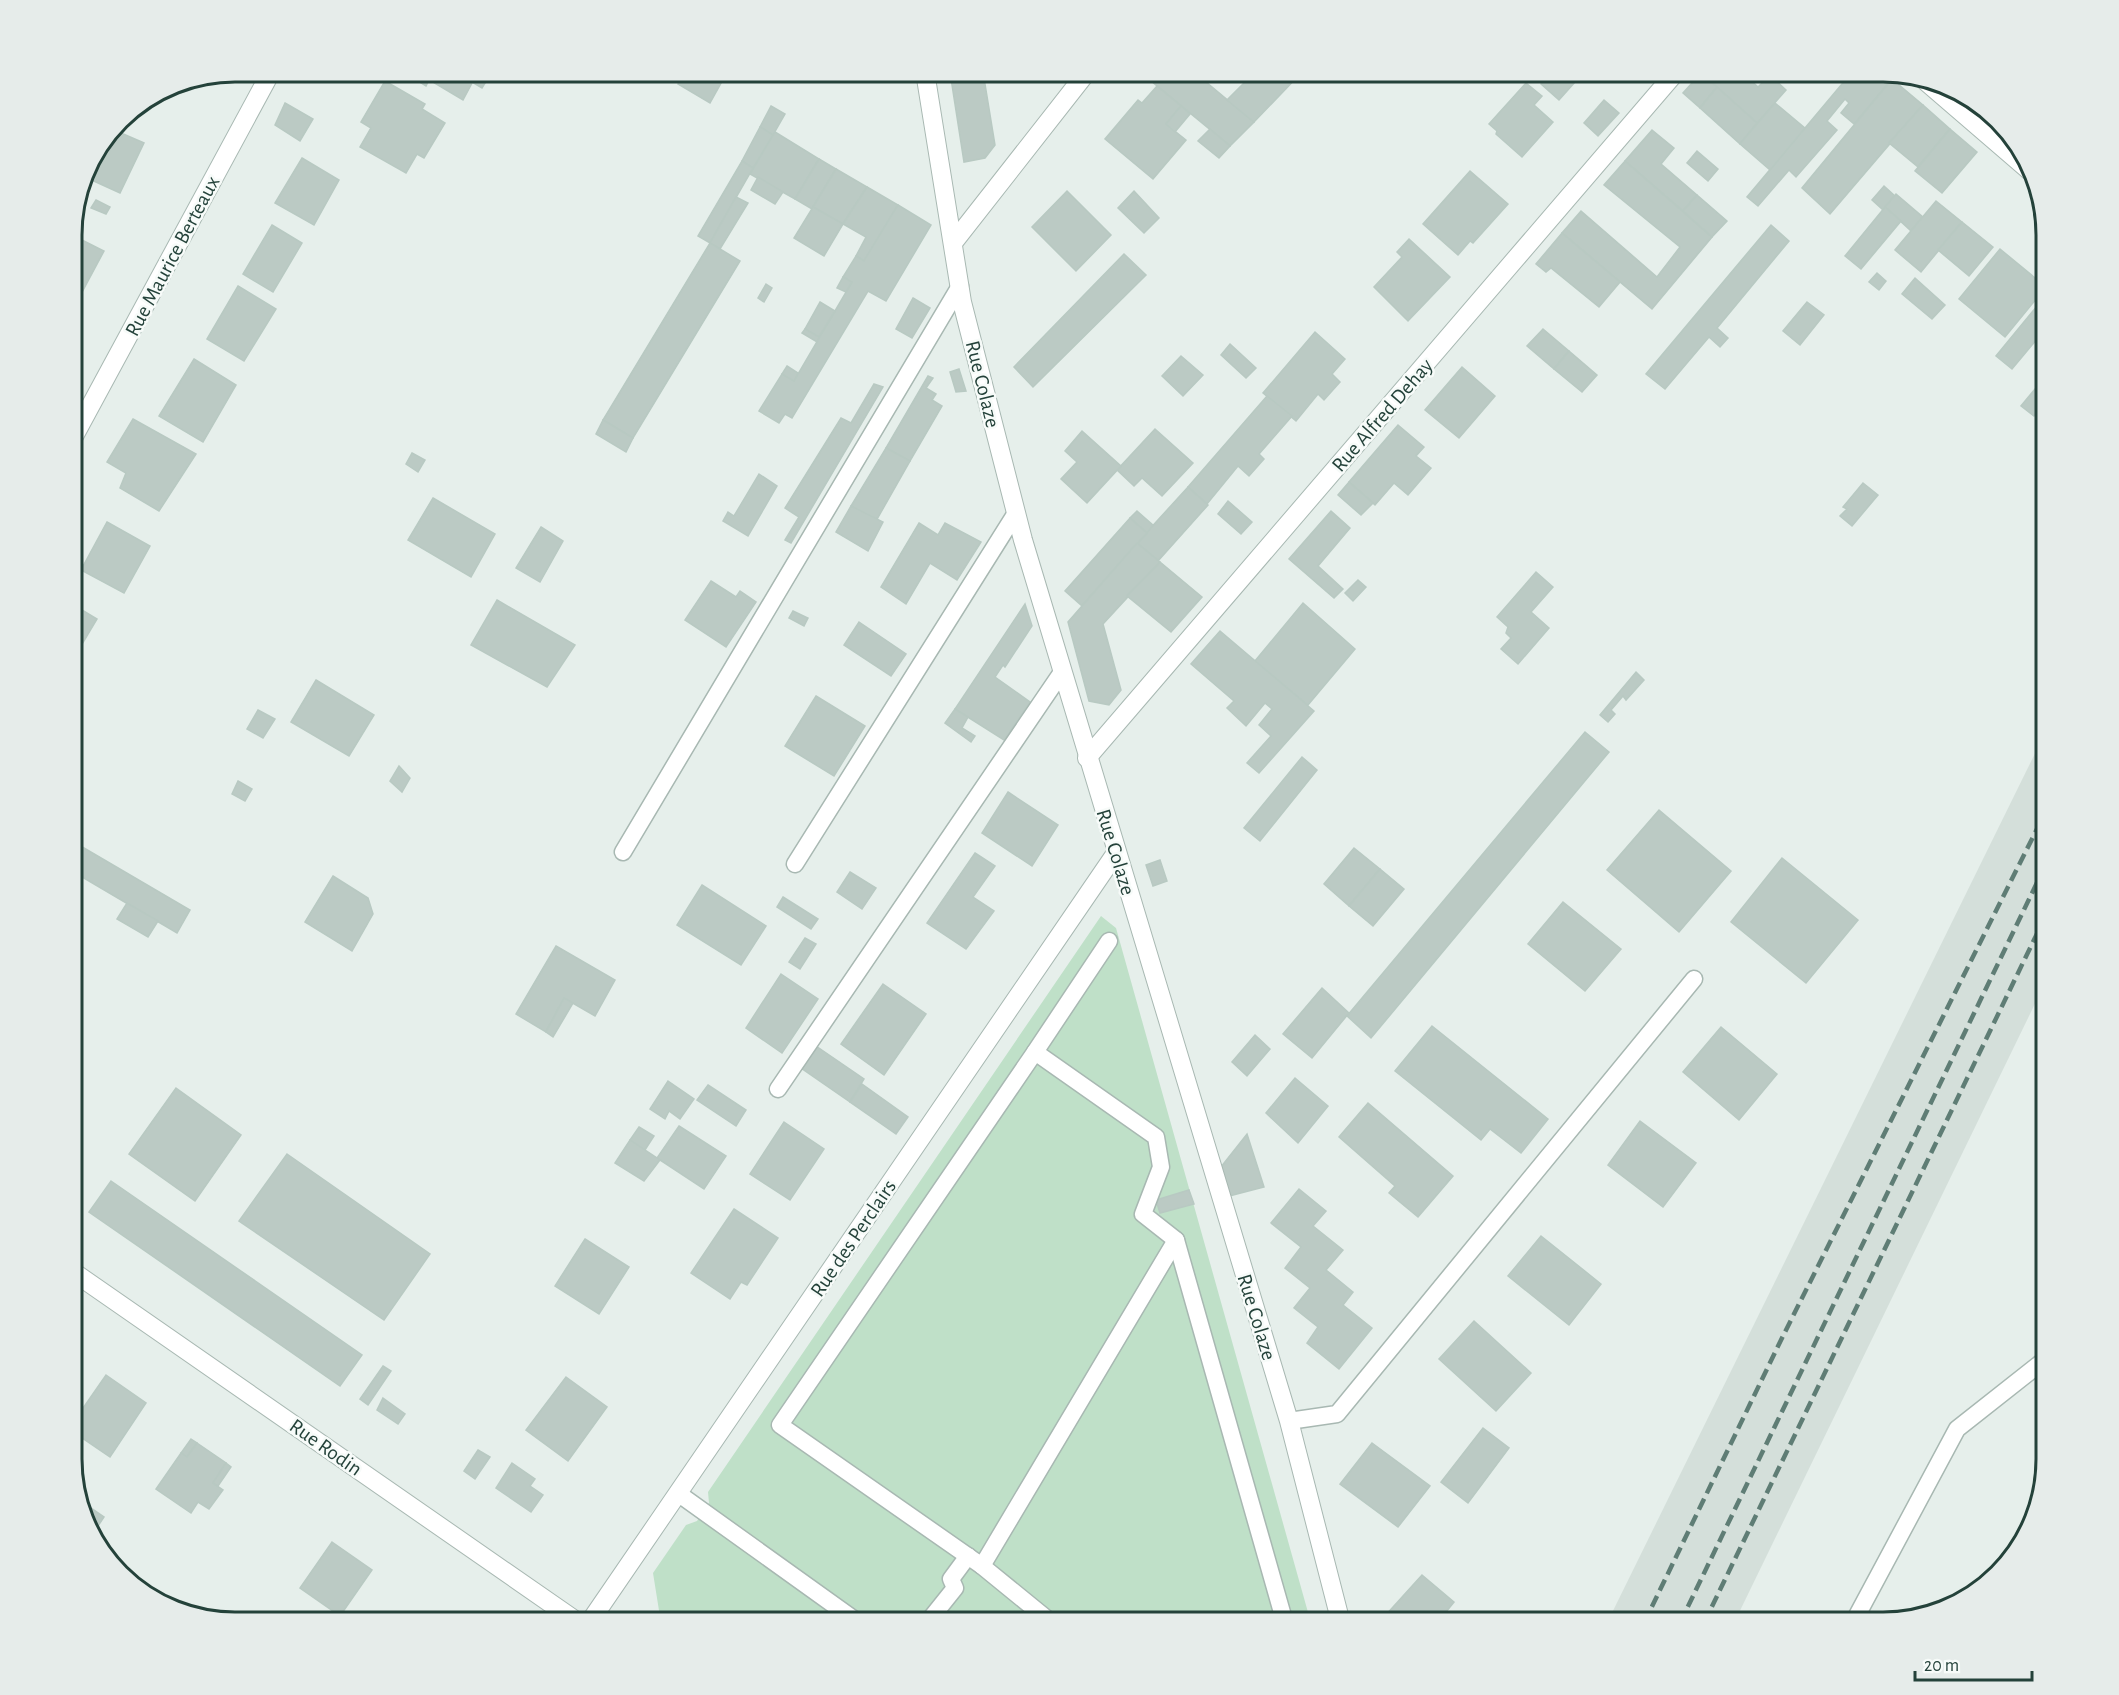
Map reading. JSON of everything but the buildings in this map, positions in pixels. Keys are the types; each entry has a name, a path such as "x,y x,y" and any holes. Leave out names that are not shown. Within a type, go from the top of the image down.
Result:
{"street":[{"name":"Rue Maurice Berteaux","path":"83,420 266,82"},
{"name":"Rue Colaze","path":"927,82 960,286 1017,513 1116,853 1289,1421 1338,1612"},
{"path":"953,243 1079,82"},
{"name":"Rue Alfred Dehay","path":"1088,758 1667,82"},
{"path":"1943,95 2003,140"},
{"name":"Rue des Perclairs","path":"597,1612 1116,853"},
{"name":"Rue Rodin","path":"83,1279 563,1612"}],"lane":[{"path":"623,852 960,286"},
{"path":"795,864 1017,513"},
{"path":"778,1089 1062,672"},
{"path":"1038,1612 982,1566 780,1425 1109,941"},
{"path":"1289,1421 1337,1414 1694,979"},
{"path":"1035,1052 1156,1137 1161,1167 1143,1214 1176,1240 1282,1612"},
{"path":"982,1566 1176,1240"},
{"path":"1859,1612 1957,1429 2036,1367"},
{"path":"679,1494 844,1612"},
{"path":"936,1612 955,1588 951,1579 968,1556"}],"shaded area":[{"path":"2036,751 2036,1002 1739,1612 1612,1612"}],"green space":[{"path":"1101,916 1116,928 1308,1612 659,1612 653,1573 686,1525 697,1521 709,1503 708,1492"}],"railway":[{"path":"1649,1612 1782,1338 2036,831"},
{"path":"1685,1612 2036,885"},
{"path":"1709,1612 2036,936"}]}
